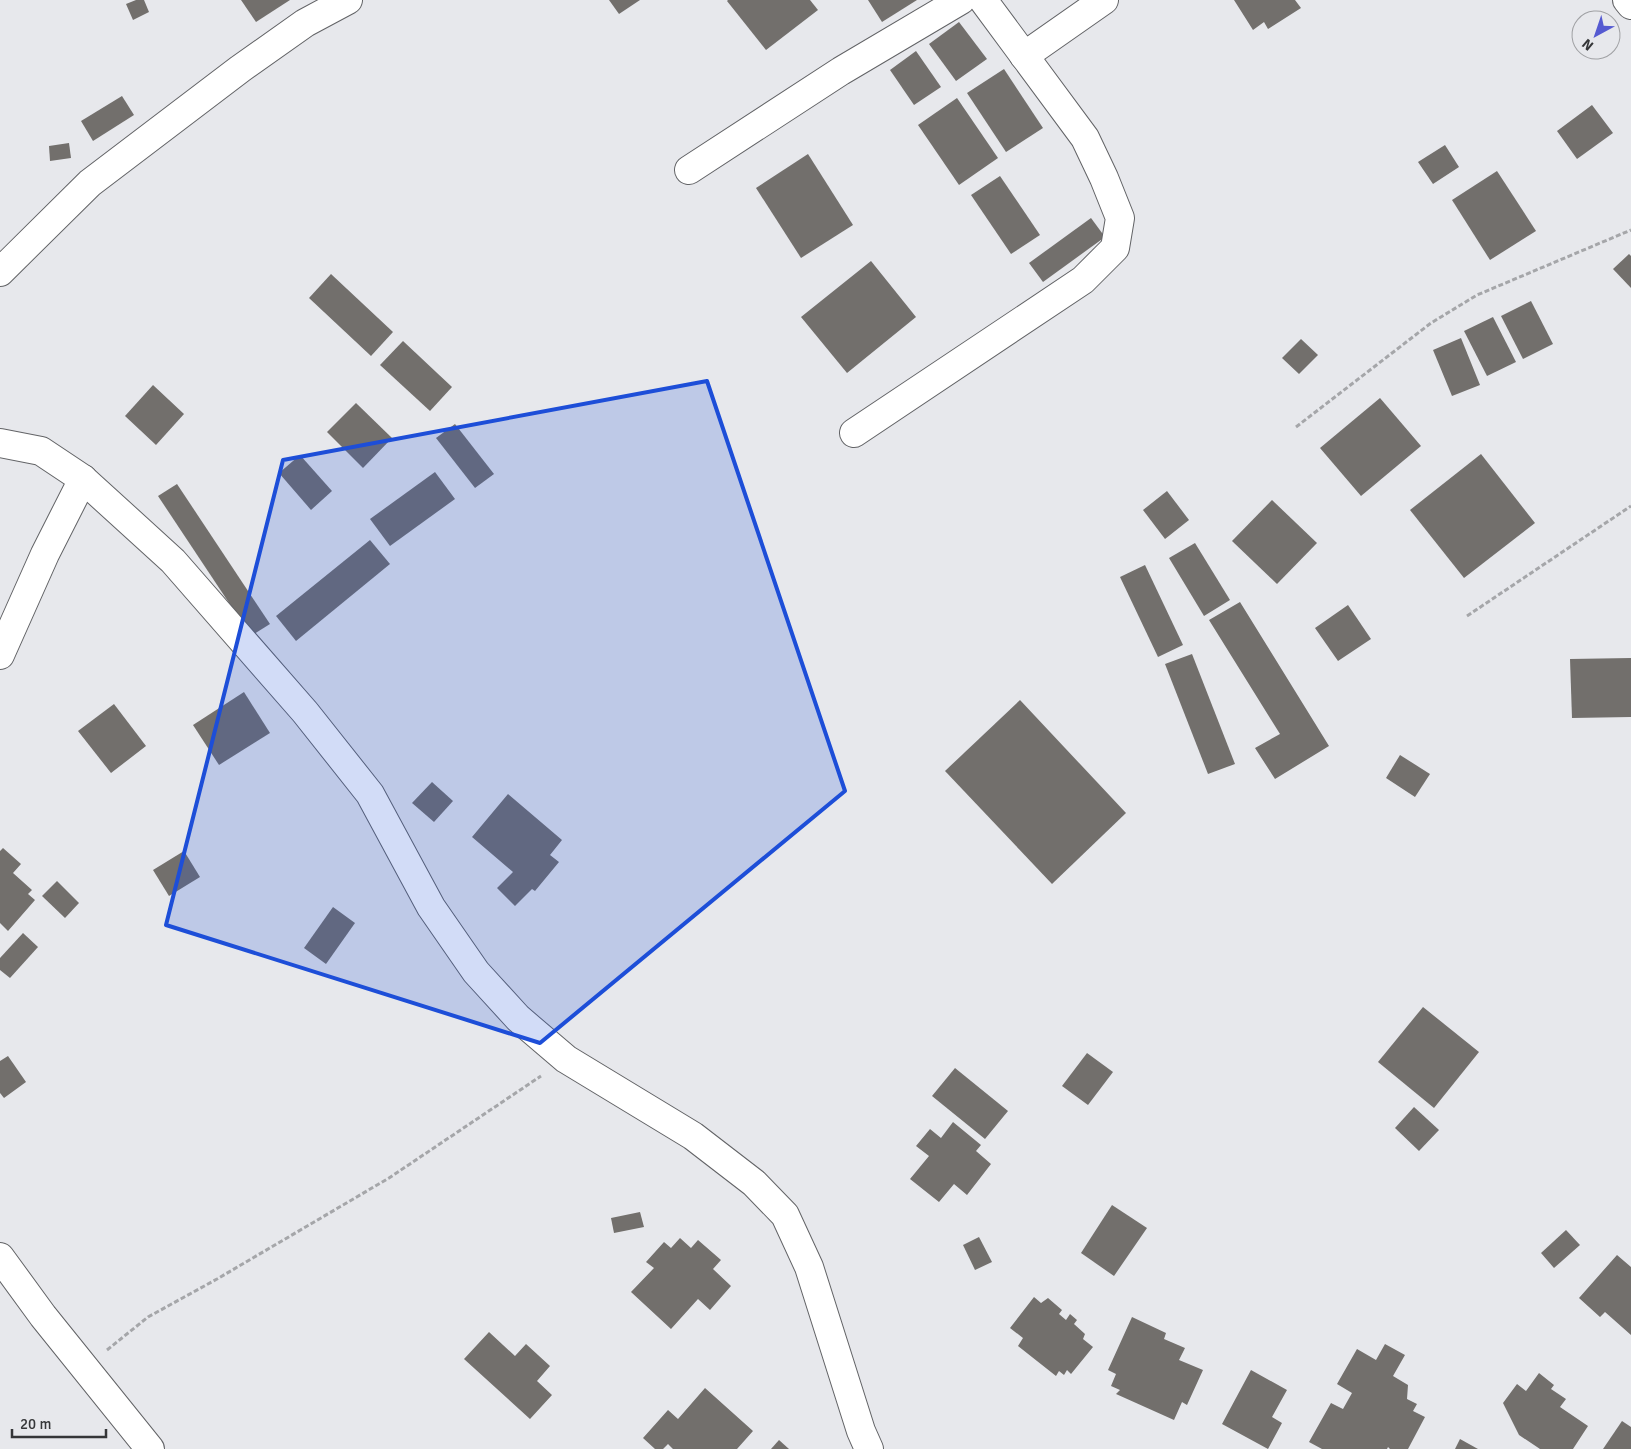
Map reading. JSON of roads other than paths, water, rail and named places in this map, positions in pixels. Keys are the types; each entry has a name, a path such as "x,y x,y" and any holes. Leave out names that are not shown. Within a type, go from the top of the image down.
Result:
{"street":[{"path":"0,272 90,183 240,69 305,23 348,0"},
{"path":"689,170 841,71 961,0"},
{"path":"854,434 1083,280 1115,248 1120,218 1085,138 983,0"},
{"path":"1024,56 1104,0"},
{"path":"1627,0 1631,5"},
{"path":"0,442 41,451 83,479 173,561 305,712 370,794 431,907 476,972 518,1018 566,1059 693,1136 754,1183 785,1215 809,1267 861,1431 869,1449"},
{"path":"0,655 44,554 83,479"},
{"path":"0,1257 43,1316 150,1449"}]}
